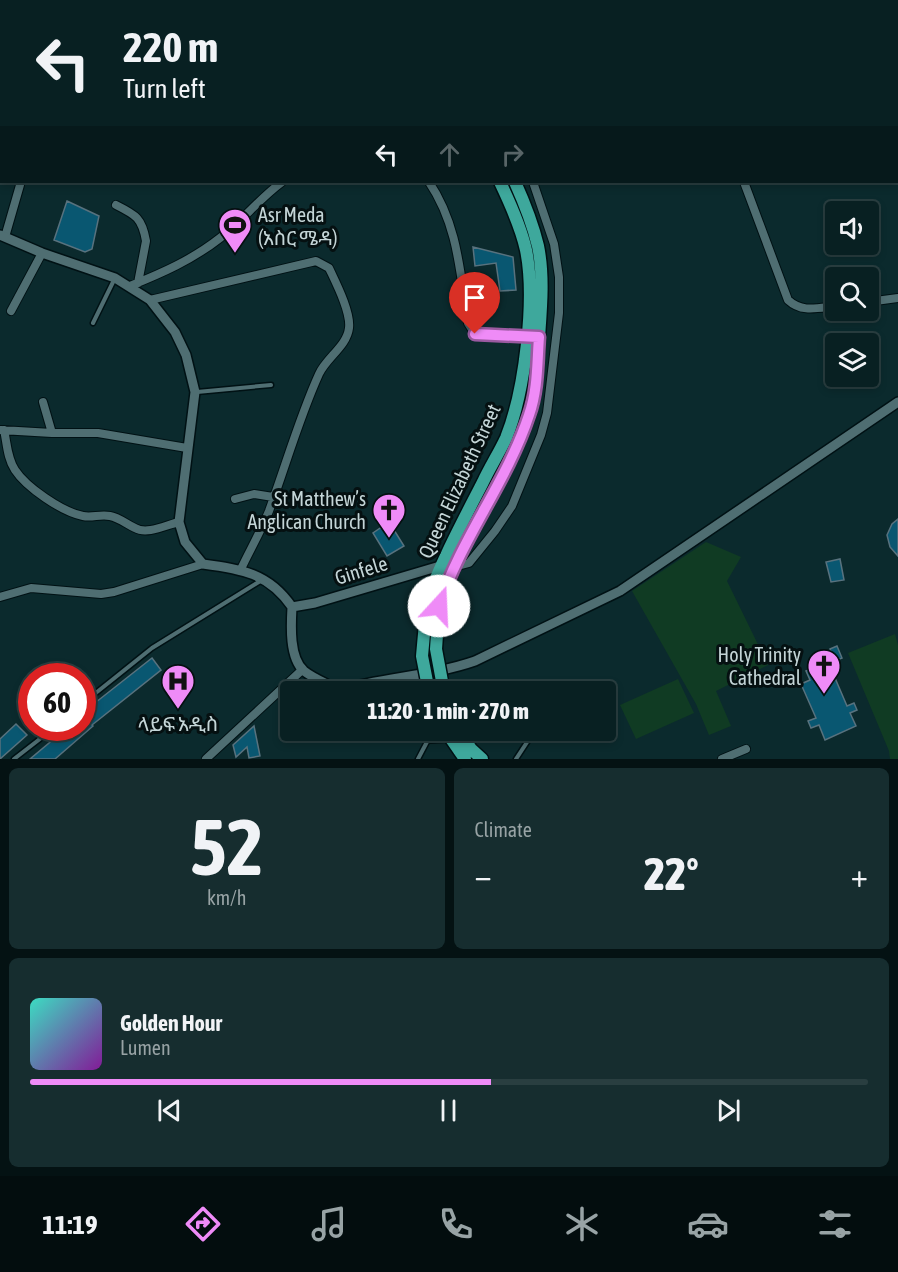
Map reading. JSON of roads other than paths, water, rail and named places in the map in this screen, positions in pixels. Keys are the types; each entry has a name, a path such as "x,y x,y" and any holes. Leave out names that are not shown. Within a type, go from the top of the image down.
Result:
{"main road":[{"name":"Queen Elizabeth Street","path":"442,681 436,649 433,603 496,485 530,414 535,387 525,248 500,183"},
{"name":"Queen Elizabeth Street","path":"427,681 422,656 440,566 506,438 517,404 533,337 540,265 538,246 515,183"},
{"path":"455,741 465,759"},
{"path":"461,741 482,759"}],"street":[{"path":"134,285 177,267 222,237 278,183"},
{"path":"430,183 440,197 453,230 468,323 475,334 533,337"},
{"path":"440,566 453,567 469,563 495,531 512,506 541,435 547,413 559,313 559,277 554,244 533,183"},
{"path":"744,183 788,300 795,307 805,309 825,307"},
{"path":"20,185 3,236 42,253 134,285 150,300 175,332 186,355 195,392 179,522 185,542 203,564"},
{"path":"116,205 138,218 145,235 146,241 134,285"},
{"path":"11,311 42,253"},
{"path":"150,300 316,261 329,268 341,295 349,330 346,338 320,371 273,497 242,569"},
{"path":"879,301 898,298"},
{"path":"43,402 52,433"},
{"path":"376,681 456,668 475,661 620,591 898,402"},
{"path":"179,522 144,531 136,530 118,518 98,514 82,516 60,507 26,482 15,470 2,430 98,433 187,448"},
{"path":"235,499 254,494 273,497"},
{"path":"0,597 31,588 101,594 114,592 203,564 242,569 276,588 292,607 293,649 302,670 322,681"},
{"name":"Ginfele","path":"292,607 315,603 440,566"},
{"path":"206,759 302,670"},
{"path":"722,759 746,749"}],"lane":[{"path":"93,323 115,278"},
{"path":"195,392 271,385"},
{"path":"96,693 152,648 262,579"},
{"path":"14,759 37,741"},
{"path":"418,759 427,741"},
{"path":"516,759 528,741"}],"place":[{"name":"Asr Meda (አስር ሜዳ)","path":"235,254"},
{"name":"St Matthew’s Anglican Church","path":"389,539"},
{"name":"Holy Trinity Cathedral","path":"824,695"},
{"name":"ላይፍ አዲስ","path":"178,710"}]}
